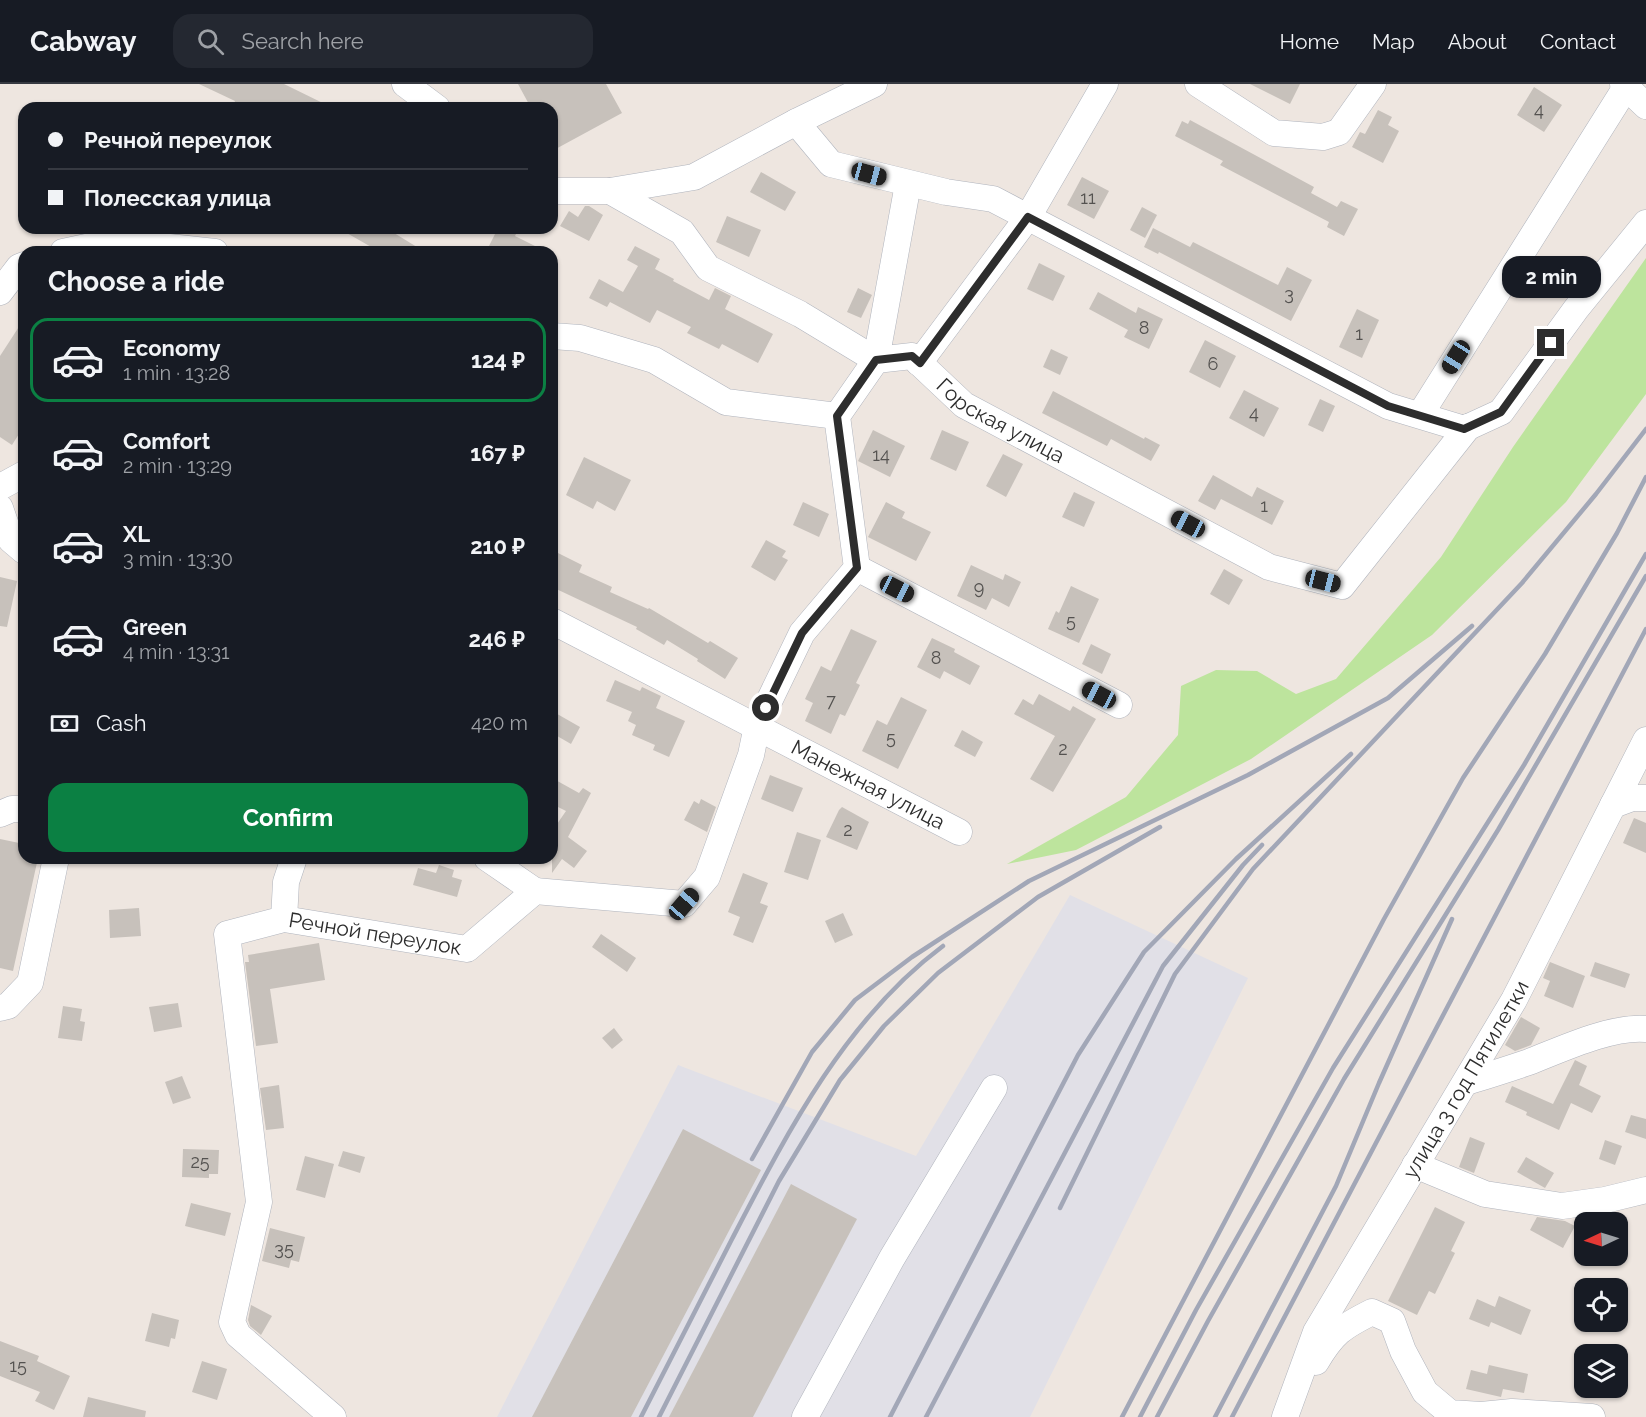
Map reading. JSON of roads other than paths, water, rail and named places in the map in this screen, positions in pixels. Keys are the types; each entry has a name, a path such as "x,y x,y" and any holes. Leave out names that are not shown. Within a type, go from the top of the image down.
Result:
{"street":[{"path":"405,84 429,102"},
{"path":"558,191 610,191 694,177 796,122 874,84"},
{"path":"920,363 1028,217 1105,84"},
{"path":"1198,84 1274,133 1323,137 1339,132 1373,84"},
{"path":"1420,415 1624,86 1646,106"},
{"path":"796,122 831,164 908,184 993,199 1388,406 1464,429 1501,412 1576,309 1646,223"},
{"path":"496,864 535,891 684,904 707,877 752,755 757,726 802,633 857,568 837,416 876,360 908,184"},
{"path":"610,191 682,232 708,268 800,315 876,360"},
{"path":"91,246 114,241 160,246"},
{"path":"0,292 18,268"},
{"path":"558,336 580,338 654,360 726,402 837,416"},
{"name":"Горская улица","path":"876,360 912,356 964,405 1269,567 1342,586 1468,427"},
{"path":"0,486 18,477"},
{"path":"0,508 18,540"},
{"path":"857,568 1119,705"},
{"name":"Манежная улица","path":"558,624 959,832"},
{"name":"улица 3 год Пятилетки","path":"1289,1408 1316,1332 1514,1000 1646,740"},
{"path":"1613,805 1632,798 1646,798"},
{"path":"0,814 18,809"},
{"path":"0,1008 8,1006 30,983 55,864"},
{"path":"284,919 286,882 292,864"},
{"name":"Речной переулок","path":"333,1417 238,1335 232,1322 259,1202 227,934 284,919 467,950 535,891"},
{"path":"1466,1082 1584,1040 1636,1028 1646,1029"},
{"path":"805,1417 892,1258 994,1088"},
{"path":"1415,1165 1485,1194 1562,1206 1614,1198 1646,1190"},
{"path":"1289,1408 1329,1340 1348,1324 1372,1312 1392,1321 1403,1351 1425,1392 1450,1413 1481,1415 1512,1412 1592,1417"}],"railway":[{"path":"1060,1208 1175,974 1253,869 1522,583 1596,494 1646,429"},
{"path":"1122,1417 1384,919 1463,778 1545,654 1617,533 1646,477"},
{"path":"1140,1417 1196,1310 1333,1068 1524,765 1646,554"},
{"path":"1157,1417 1208,1321 1344,1079 1498,830 1646,576"},
{"path":"752,1159 812,1052 855,1000 912,957 1029,881 1248,775 1388,698 1472,626"},
{"path":"1232,1417 1646,629"},
{"path":"890,1417 1078,1055 1144,952 1236,859 1351,754"},
{"path":"659,1417 779,1181 840,1080 884,1026 938,973 1038,897 1160,827"},
{"path":"926,1417 1163,966 1243,865 1262,845"},
{"path":"1215,1417 1336,1186 1452,919"},
{"path":"641,1417 774,1159 821,1080 876,1008 908,975 943,946"}]}
